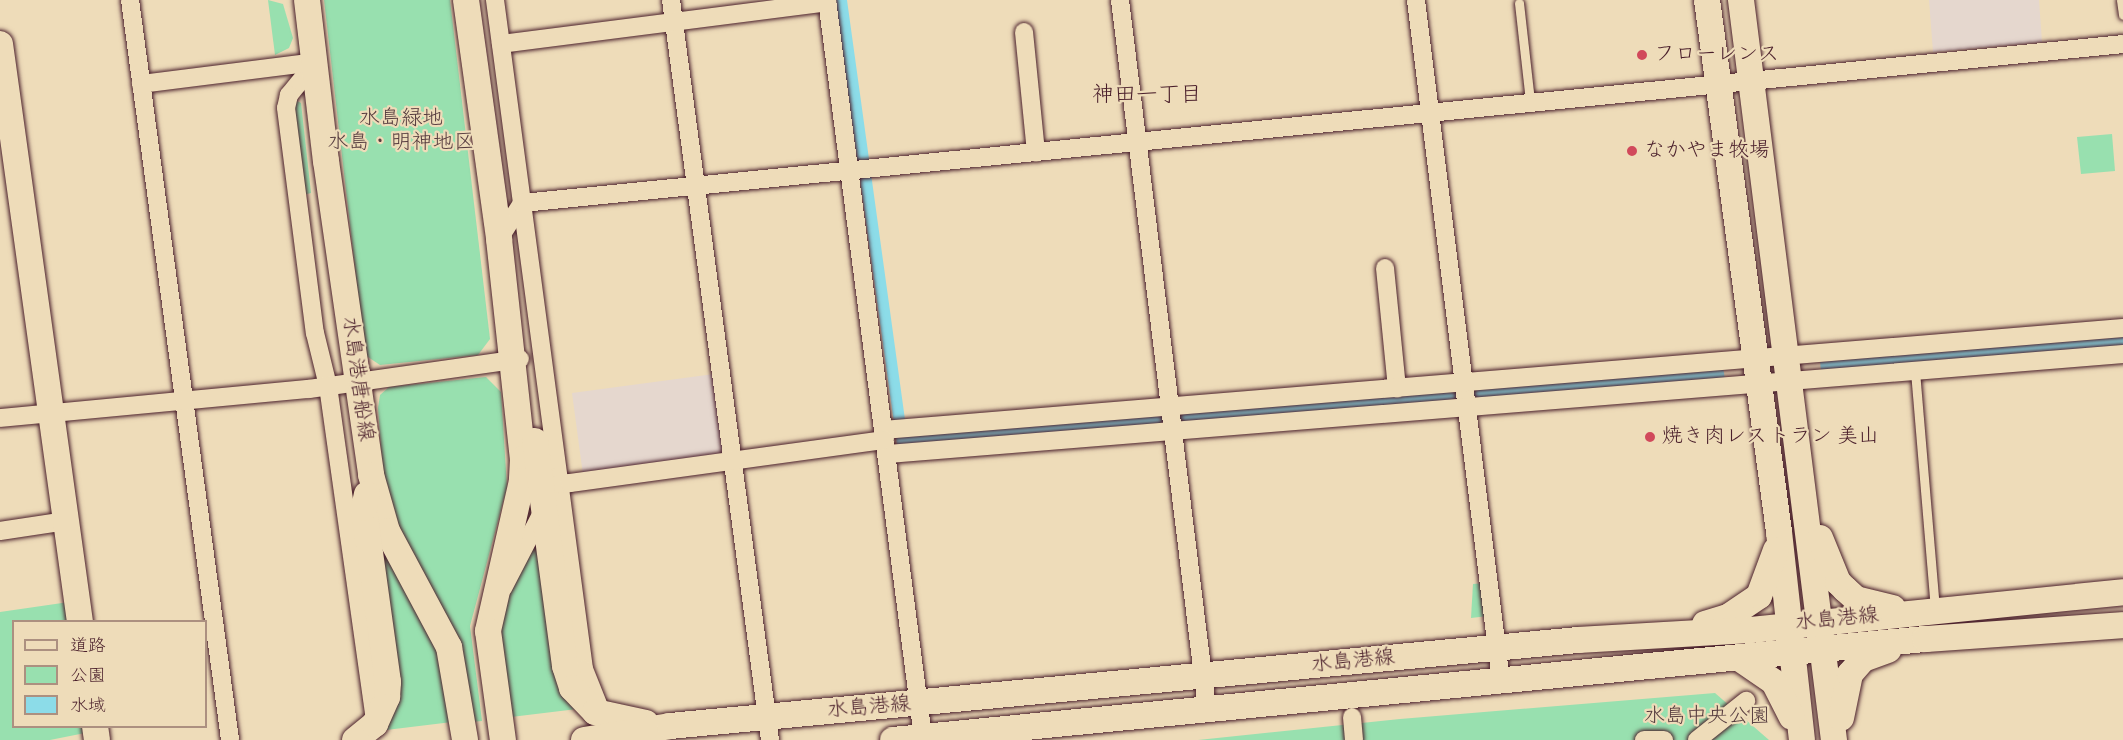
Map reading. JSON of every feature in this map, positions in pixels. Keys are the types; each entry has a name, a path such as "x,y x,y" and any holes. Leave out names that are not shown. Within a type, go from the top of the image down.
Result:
{"main road":[{"name":"水島港唐船線","path":"307,0 371,475 387,531 449,647 465,740"},
{"path":"466,0 515,360 522,439 522,481 491,607 488,631 503,740"},
{"path":"1707,0 1779,532 1800,740"},
{"path":"1742,0 1788,355 1834,740"},
{"path":"0,44 80,620"},
{"path":"515,360 539,466 568,678 581,700 604,714 670,726"},
{"path":"355,740 375,724 387,698 388,682 364,508 371,475"},
{"path":"1805,495 1830,564 1845,589 1856,599 1870,603 1929,610"},
{"path":"1676,633 1728,618 1759,596 1769,577 1779,532"},
{"name":"水島港線","path":"584,740 670,726 769,728 919,703 1498,648 1789,626 2123,592"},
{"name":"水島港線","path":"892,740 1925,639 2123,625"},
{"path":"1841,740 1842,700 1857,663 1871,654 1925,639"},
{"path":"1739,658 1761,670 1780,688 1800,740"}],"street":[{"path":"130,0 185,399 214,679 230,740"},
{"path":"495,0 584,669 592,695 604,714"},
{"path":"670,0 769,728"},
{"path":"1120,0 1207,710"},
{"path":"1416,0 1432,112 1501,681"},
{"path":"501,44 827,1 860,169 892,436 923,737"},
{"path":"1024,32 1036,152"},
{"path":"489,174 522,202 2123,44"},
{"path":"141,84 316,62"},
{"path":"316,62 289,95 286,108 315,333 328,386 375,724"},
{"path":"499,239 522,202"},
{"path":"1385,268 1397,388"},
{"path":"491,607 511,577 544,507 559,484 734,461 892,436 1173,419 1466,394 1756,357 1788,355 1914,358 2083,344 2123,328"},
{"path":"892,436 1173,419 1397,388 1466,394 1759,384 1790,382 1914,358 2083,344 2123,354"},
{"path":"0,418 328,386 515,360"},
{"path":"539,466 559,484"},
{"path":"0,531 66,521"},
{"path":"1697,740 1746,701"},
{"path":"1352,717 1354,740"},
{"path":"1644,740 1664,740"}],"lane":[{"path":"2121,0 2123,15"},
{"path":"1519,3 1530,101"},
{"path":"1914,358 1929,610"}],"shaded area":[{"path":"1929,0 2039,0 2042,42 1933,52"},
{"path":"714,374 725,456 583,475 572,393"}],"green space":[{"path":"268,0 283,4 293,38 289,48 275,55"},
{"name":"水島緑地 水島・明神地区","path":"324,0 450,0 490,339 478,355 380,365 365,355"},
{"path":"297,101 301,103 311,193 303,195 293,104"},
{"path":"2112,134 2115,171 2081,174 2077,137"},
{"path":"486,377 501,392 507,487 470,626 482,721 470,722 386,514 378,408 380,395 389,387"},
{"path":"539,530 577,709 511,717 500,631 511,589"},
{"path":"379,542 444,653 452,722 378,731"},
{"path":"1484,583 1488,616 1471,618 1473,584"},
{"path":"69,602 71,620 12,620 12,728 85,728 85,733 50,740 0,740 0,612"},
{"name":"水島中央公園","path":"1715,693 1769,740 1198,740 1400,719"}],"water":[{"path":"835,0 847,0 907,434 1723,367 1725,379 897,445"},
{"path":"2123,337 2123,346 1821,372 1820,360"}],"place":[{"name":"フローレンス","path":"1642,55"},
{"name":"なかやま牧場","path":"1632,151"},
{"name":"焼き肉レストラン 美山","path":"1650,437"}],"district":[{"name":"神田一丁目","path":"1147,97"}]}
